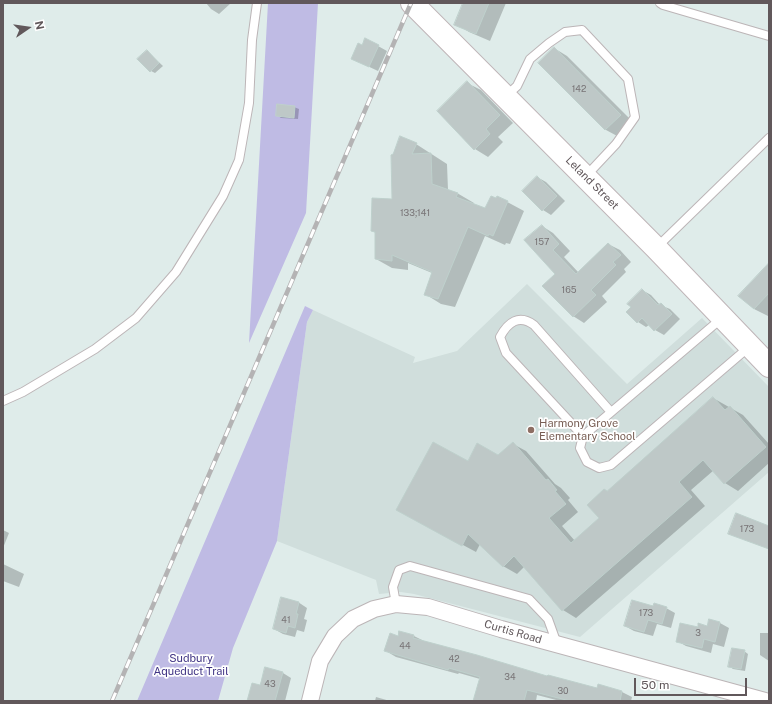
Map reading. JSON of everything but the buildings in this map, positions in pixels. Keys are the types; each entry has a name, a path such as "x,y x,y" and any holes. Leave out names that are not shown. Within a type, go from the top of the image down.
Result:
{"street":[{"name":"Leland Street","path":"412,3 656,248 769,366"},
{"name":"Curtis Road","path":"310,701 320,661 335,636 353,619 374,609 396,604 428,607 765,701"}],"lane":[{"path":"3,401 23,392 95,349 136,318 176,272 223,196 239,160 249,103 252,40 257,3"},
{"path":"660,3 769,36"},
{"path":"506,97 517,86 530,59 565,32 582,30 628,79 635,117 616,144 585,177"},
{"path":"656,248 769,138"},
{"path":"722,317 583,436 580,448 587,462 599,468 612,465 750,346"},
{"path":"583,436 506,353 500,336 506,326 518,320 527,320 534,325 611,412"},
{"path":"396,604 393,587 399,570 410,566 528,599 548,619 557,644"}],"shaded area":[{"name":"Harmony Grove Elementary School","path":"527,284 627,384 702,318 769,387 769,472 580,637 414,594 401,592 379,594 376,580 277,541 307,322 313,310 415,357 413,363 457,351"}],"green space":[{"path":"268,3 318,3 306,213 249,343"},
{"name":"Sudbury Aqueduct Trail","path":"305,306 313,310 307,322 277,541 233,648 218,701 137,701"}],"railway":[{"path":"112,701 411,3"}],"place":[{"name":"Harmony Grove Elementary School","path":"531,430"}]}
